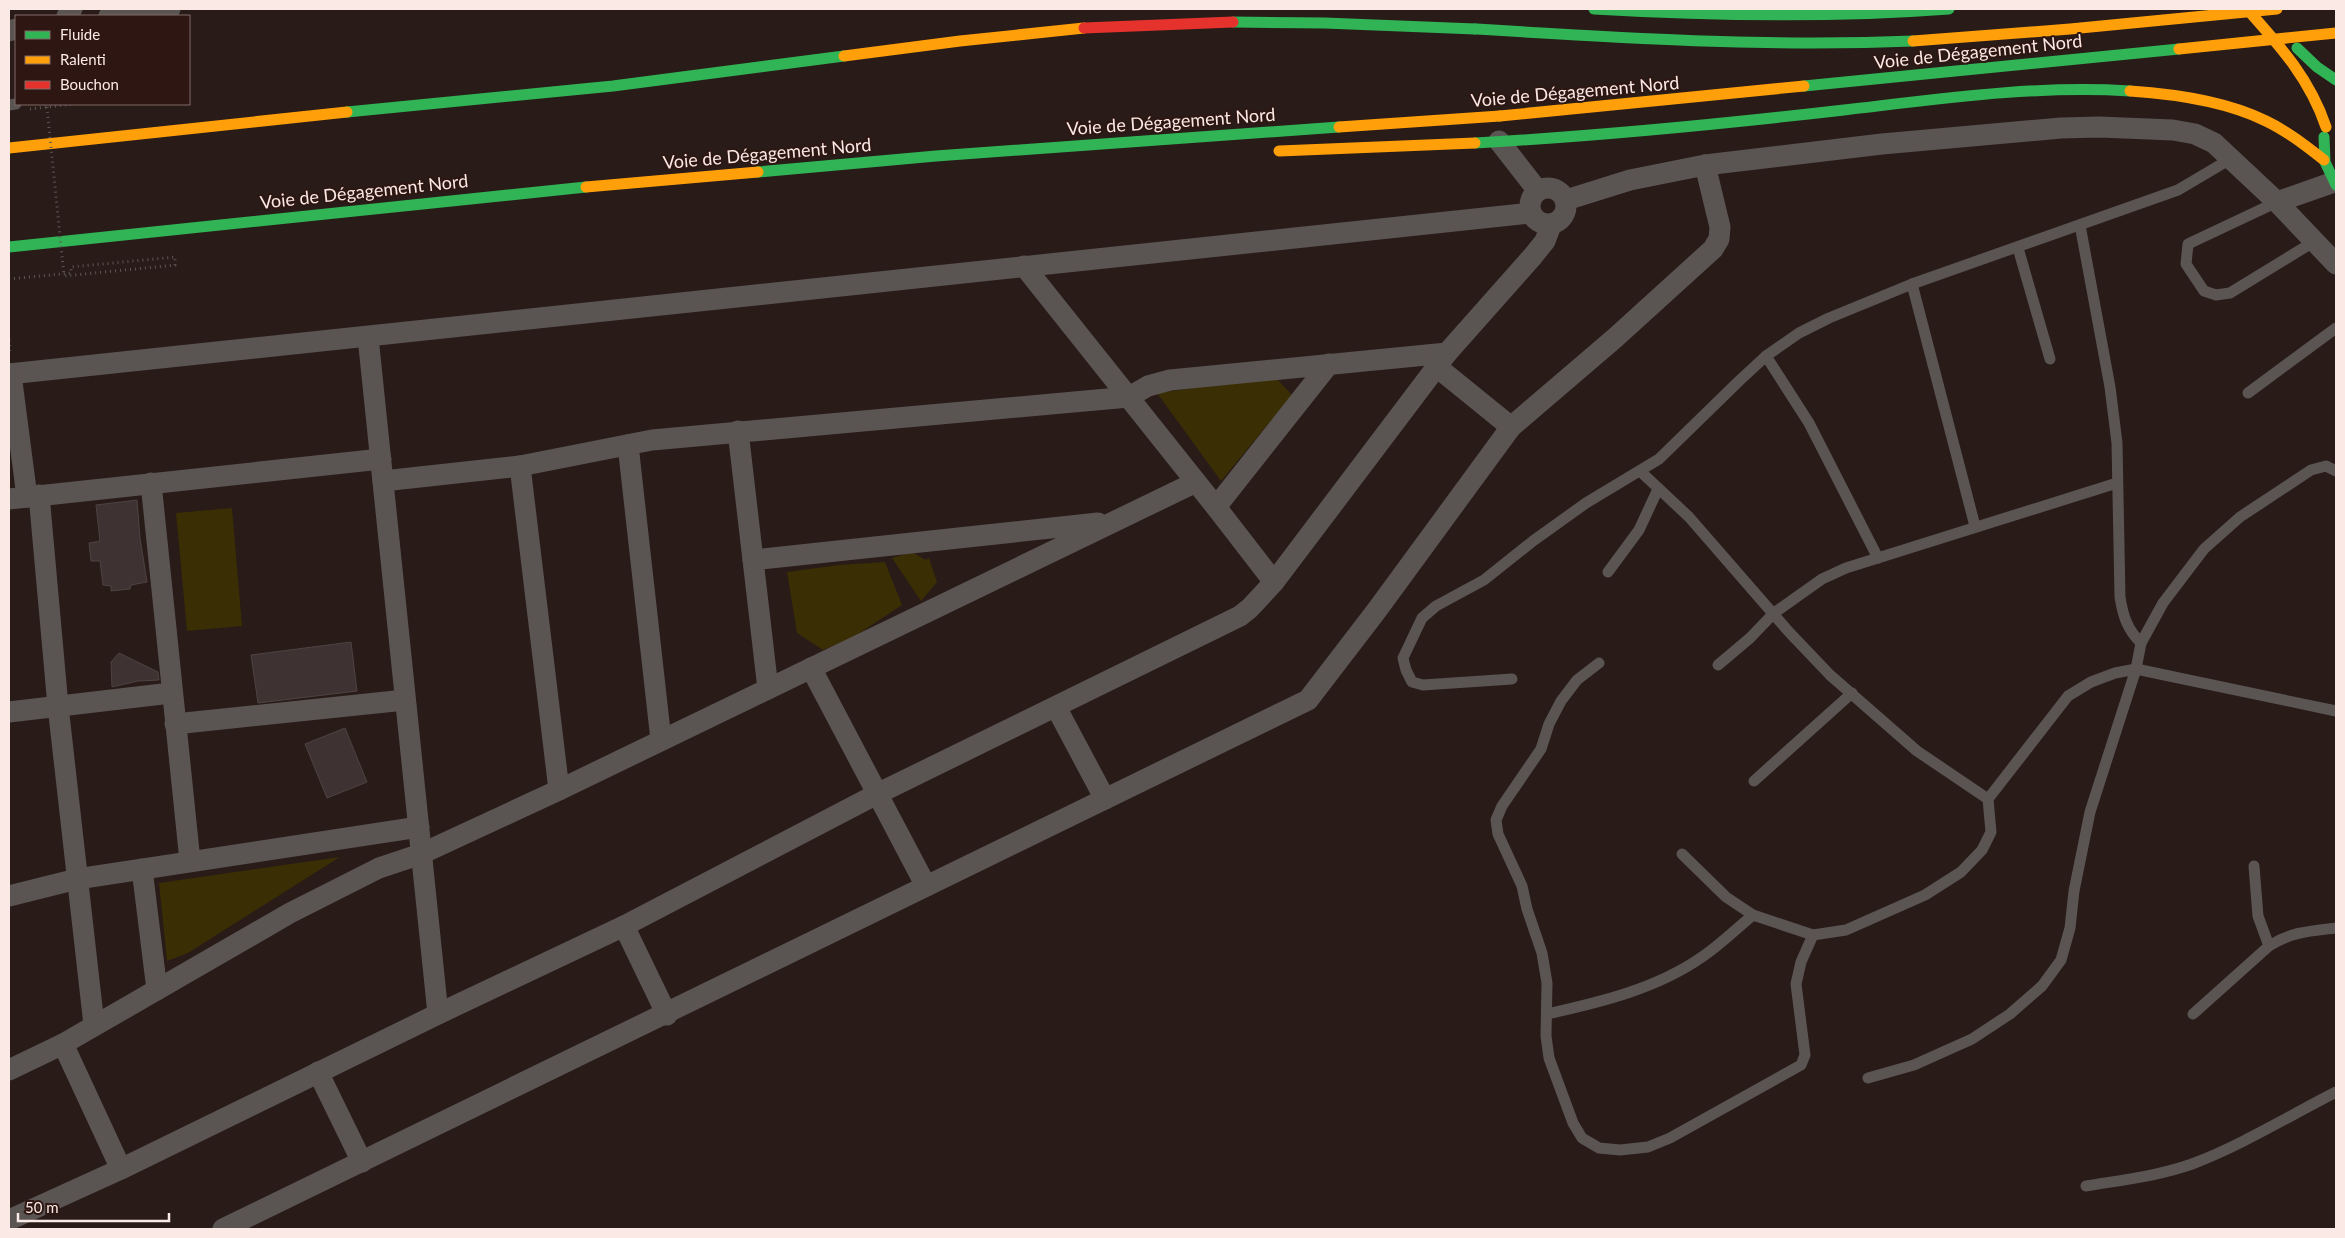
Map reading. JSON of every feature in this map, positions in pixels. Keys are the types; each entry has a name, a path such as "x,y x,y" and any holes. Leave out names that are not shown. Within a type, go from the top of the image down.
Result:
{"main road":[{"path":"1594,9 1739,15 1844,15 1950,9"},
{"path":"2247,9 2305,76 2321,110 2326,127"},
{"path":"2264,9 2305,57 2336,80"},
{"name":"Voie de Dégagement Nord","path":"9,148 615,86 953,42 1076,29 1179,24 1325,22 1718,42 1861,43 1998,36 2277,9"},
{"path":"953,42 1020,24 1077,17"},
{"name":"Voie de Dégagement Nord","path":"9,247 508,194 936,156 1500,116 2336,33"},
{"path":"1266,151 1568,137 1770,118 1946,98 2022,92 2120,90 2160,93 2211,102 2250,114 2282,129 2324,160"},
{"path":"2334,111 2326,127 2323,143 2324,160 2335,184"},
{"path":"936,156 1000,163"}],"street":[{"path":"118,15 170,9"},
{"path":"1566,200 1630,180 1705,165 1882,144 2099,127 2173,130 2195,134 2214,143 2278,202 2336,264"},
{"path":"1499,141 1538,191"},
{"path":"223,1229 667,1015 926,886 1308,700 1377,610 1511,427 1615,338 1713,250 1719,239 1720,227 1705,165"},
{"path":"2278,202 2335,184"},
{"path":"1546,188 1554,188 1566,200 1567,208 1559,222 1543,224 1536,220 1531,213 1532,197 1538,191 1546,188"},
{"path":"94,1025 58,706 25,497 10,374 1531,213"},
{"path":"9,1220 121,1169 438,1014 624,926 879,793 1233,620 1250,608 1274,582 1442,360 1533,256 1545,240 1551,224"},
{"path":"1024,266 1274,582"},
{"path":"368,337 438,1014"},
{"path":"383,482 520,466 652,440 1129,397 1148,386 1170,380 1329,364 1442,360 1511,427"},
{"path":"1216,507 1329,364"},
{"path":"738,431 768,689"},
{"path":"628,445 661,740"},
{"path":"25,497 381,459"},
{"path":"520,466 559,790"},
{"path":"9,1070 63,1044 290,913 379,868 421,854 559,790 1196,482"},
{"path":"151,483 171,693 190,861"},
{"path":"753,560 1114,522"},
{"path":"811,668 879,793 926,886"},
{"path":"9,712 171,693"},
{"path":"176,724 405,700"},
{"path":"1056,707 1105,799"},
{"path":"9,896 77,879 142,868 418,827"},
{"path":"142,868 157,990"},
{"path":"624,926 667,1015"},
{"path":"63,1044 121,1169"},
{"path":"318,1072 362,1162"}],"lane":[{"path":"1512,679 1422,685 1412,682 1403,658 1422,618 1436,606 1484,580 1586,503 1659,459 1766,356 1799,333 1829,318 1912,284 2178,190 2232,158"},
{"path":"2278,202 2188,244 2186,264 2204,291 2216,295 2230,294 2314,241"},
{"path":"2080,225 2110,387 2117,443 2120,597 2127,624 2131,632 2141,643"},
{"path":"2018,248 2050,359"},
{"path":"1912,284 1975,526"},
{"path":"2248,393 2336,328"},
{"path":"1766,356 1809,423 1878,558"},
{"path":"1868,1078 1914,1065 1972,1039 2010,1014 2042,986 2061,960 2070,928 2074,891 2090,812 2136,670 2141,643 2163,603 2204,549 2240,517 2311,470 2326,466 2336,471"},
{"path":"1640,471 1689,517 1830,675 1917,751 1988,799"},
{"path":"1718,665 1750,638 1774,613 1822,579 1846,568 2117,483"},
{"path":"1608,572 1639,530 1658,489"},
{"path":"1599,664 1577,680 1561,701 1549,724 1541,749 1502,806 1496,820 1498,834 1522,886 1526,909 1542,953 1546,983 1546,1036 1549,1058 1573,1123 1582,1138 1599,1148 1620,1150 1648,1147 1670,1138 1801,1065 1805,1055 1796,984 1801,962 1813,935"},
{"path":"1682,854 1726,897 1753,915 1813,935 1846,930 1925,895 1961,872 1982,850 1991,832 1988,799 2068,696 2091,682 2115,673 2136,670 2336,711"},
{"path":"1754,781 1852,693"},
{"path":"2254,866 2258,916 2269,946"},
{"path":"1547,1014 1610,1000 1641,989 1702,958 1753,915"},
{"path":"2193,1014 2269,946 2293,933 2336,928"},
{"path":"2086,1186 2149,1176 2191,1164 2234,1145 2336,1092"}],"path":[{"path":"64,274 47,107 65,105"},
{"path":"9,279 15,278 71,273 71,267 175,257 175,264 64,276 64,274"},
{"path":"14,272 15,278"}],"shaded area":[{"path":"1275,377 1292,395 1221,481 1157,393"},
{"path":"232,508 242,626 187,631 176,513"},
{"path":"912,552 926,560 929,558 937,582 921,601 892,558"},
{"path":"885,562 902,605 852,638 823,650 797,633 787,572 839,565"},
{"path":"340,857 188,953 167,961 159,883"}],"building":[{"path":"137,500 140,538 147,582 131,585 130,589 111,591 111,586 103,585 100,561 91,561 89,543 100,541 96,505"},
{"path":"351,642 357,691 258,703 251,655"},
{"path":"119,653 158,672 159,680 138,681 112,687 111,662"},
{"path":"345,728 367,782 327,798 305,744"}],"traffic: fast":[{"path":"1594,9 1772,15 1860,14 1949,9"},
{"path":"1233,22 1325,23 1475,29"},
{"path":"1475,29 1748,42 1858,43 1913,41"},
{"path":"2297,48 2317,67 2336,80"},
{"path":"1804,86 2179,49"},
{"path":"347,112 613,86 844,56"},
{"path":"1475,143 1706,125 2022,91 2130,91"},
{"path":"758,172 936,156 1339,127"},
{"path":"2324,137 2325,162 2336,185"},
{"path":"9,247 586,187"}],"traffic: slow":[{"path":"2247,9 2303,78 2326,127"},
{"path":"1913,41 2070,29 2277,9"},
{"path":"844,56 1084,28"},
{"path":"2179,49 2336,33"},
{"path":"1500,116 1804,86"},
{"path":"2130,91 2200,100 2251,114 2281,129 2324,160"},
{"path":"9,148 347,112"},
{"path":"1339,127 1500,116"},
{"path":"1279,151 1475,143"},
{"path":"586,187 758,172"}],"traffic: jam":[{"path":"1084,28 1233,22"}]}
